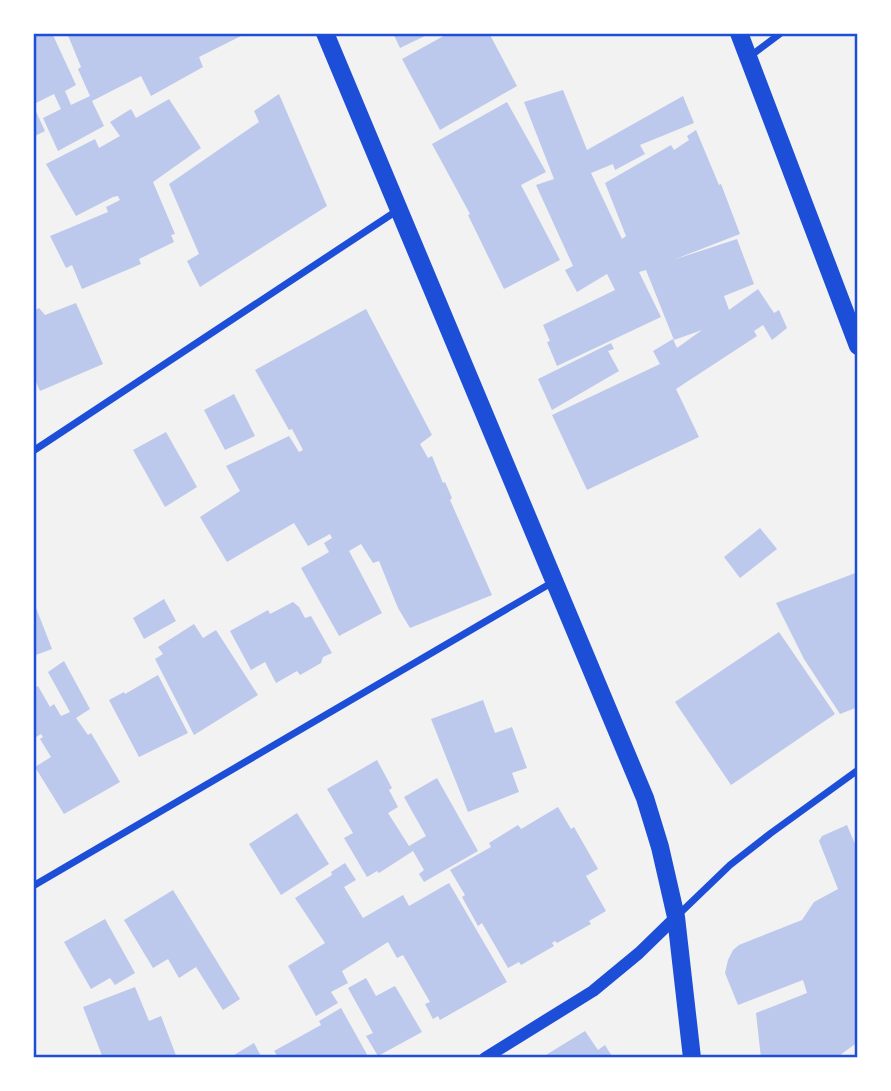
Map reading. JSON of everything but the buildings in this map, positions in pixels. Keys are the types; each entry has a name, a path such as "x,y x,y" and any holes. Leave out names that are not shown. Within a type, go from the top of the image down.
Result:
{"main road":[{"path":"325,33 645,798 660,847 676,917 692,1058"},
{"path":"739,33 858,346"}],"street":[{"path":"748,58 781,33"},
{"path":"33,451 398,209"},
{"path":"33,886 554,582"},
{"path":"485,1058 593,991 639,953 740,857 858,770"}]}
